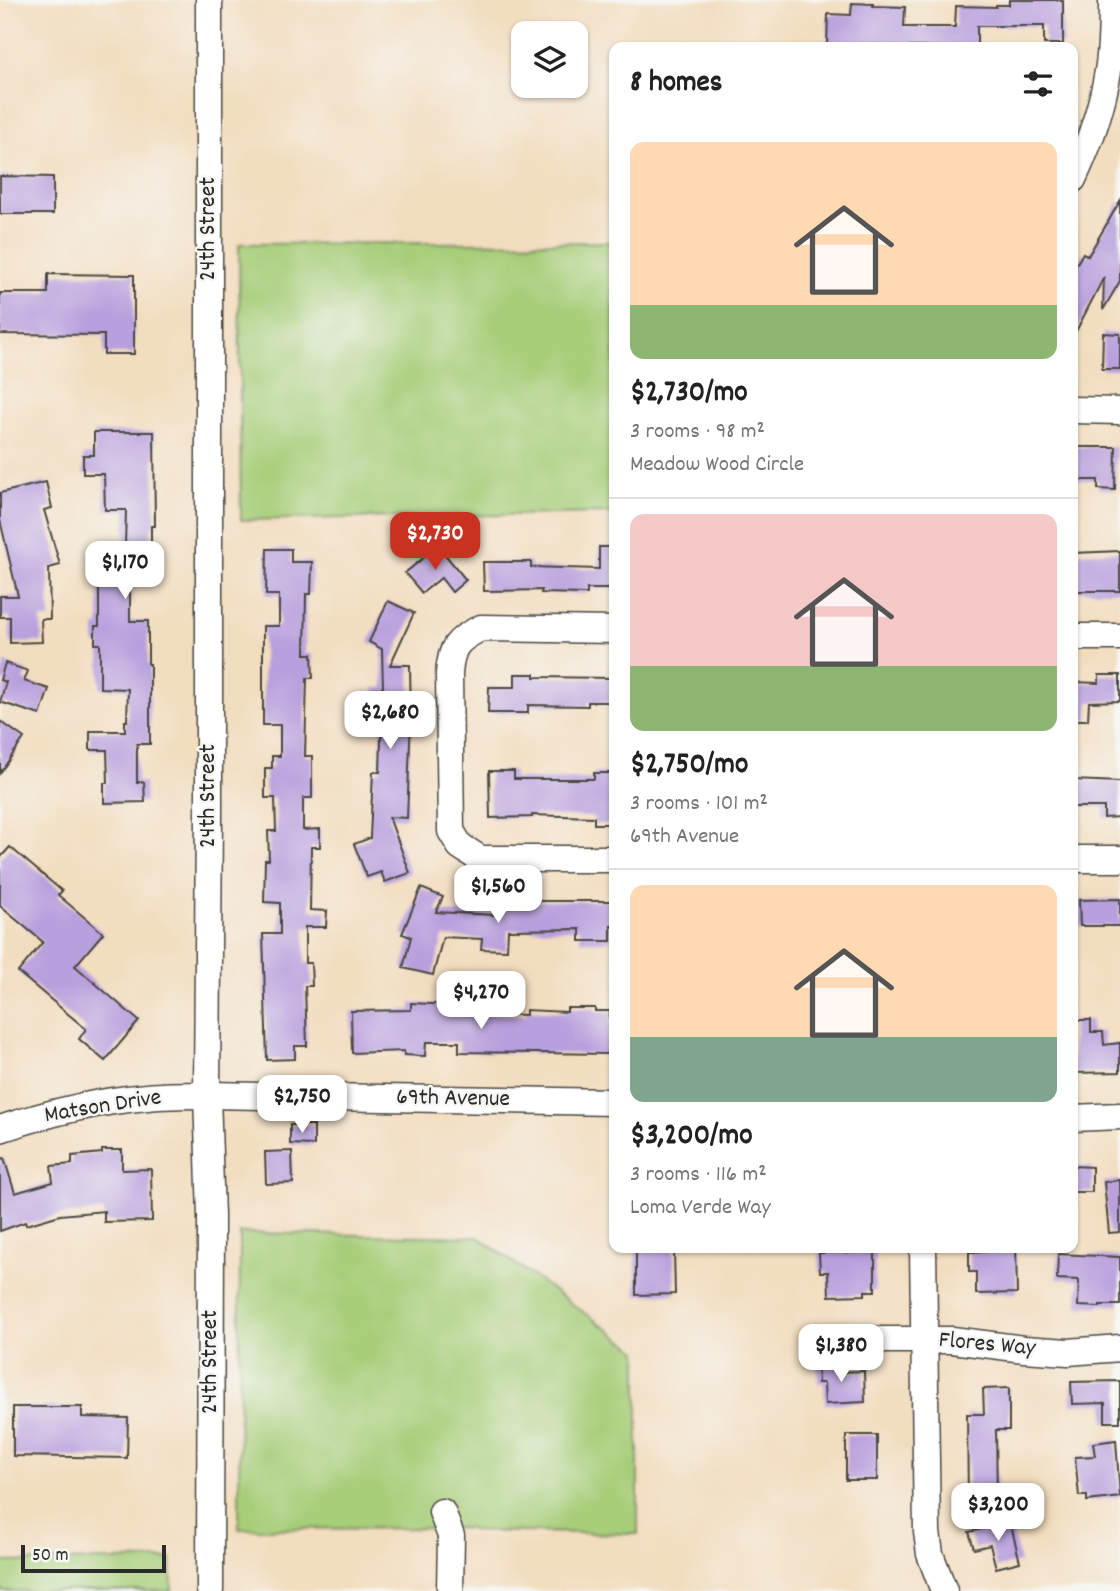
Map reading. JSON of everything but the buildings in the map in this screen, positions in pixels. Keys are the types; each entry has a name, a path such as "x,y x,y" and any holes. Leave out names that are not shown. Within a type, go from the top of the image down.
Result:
{"street":[{"name":"24th Street","path":"209,0 207,1095 211,1216 210,1591"},
{"path":"1078,168 1096,120 1108,70 1112,0"},
{"path":"1078,410 1120,411"},
{"path":"609,630 481,628 466,635 451,653 449,674 452,831 460,846 480,859 609,859"},
{"path":"1078,637 1120,637"},
{"path":"1078,859 1120,859"},
{"name":"69th Avenue","path":"207,1095 609,1101"},
{"name":"Matson Drive","path":"0,1129 97,1103 148,1097 207,1095"},
{"path":"1078,1118 1120,1116"},
{"path":"923,1253 927,1532 930,1553 944,1591"},
{"name":"Flores Way","path":"812,1340 952,1340 1068,1352 1120,1348"},
{"path":"442,1512 451,1536 450,1591"}],"green space":[{"path":"609,242 609,513 241,520 239,244"},
{"path":"240,1233 478,1237 638,1351 638,1534 474,1531 467,1528 239,1529"},
{"path":"171,1559 172,1591 0,1591 0,1562"}]}
